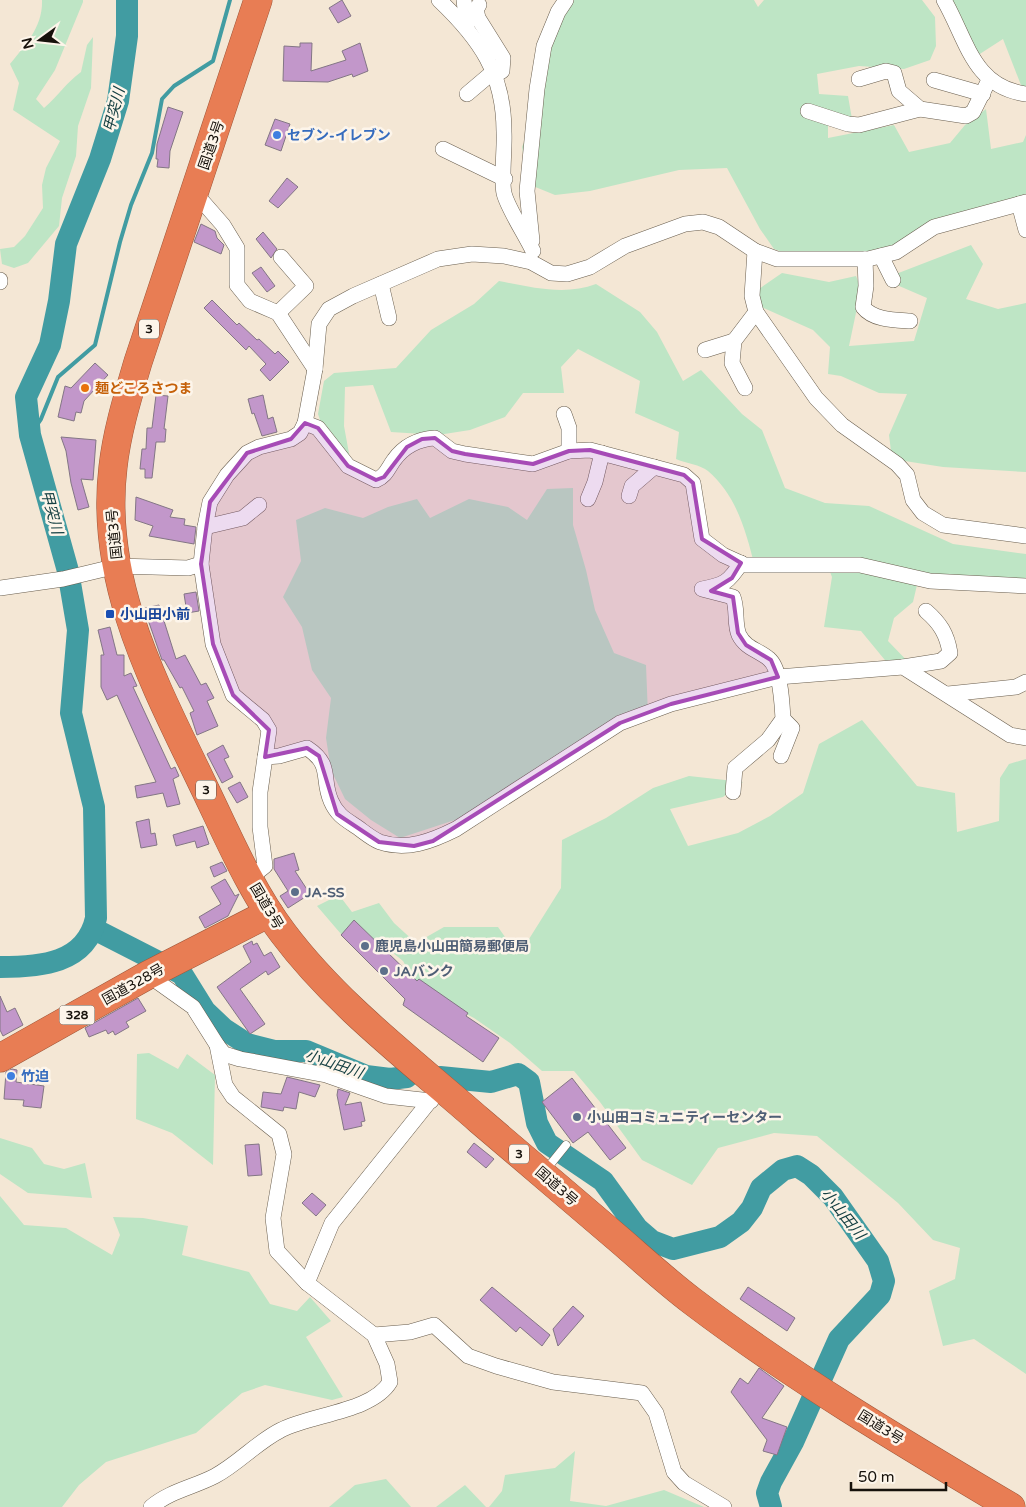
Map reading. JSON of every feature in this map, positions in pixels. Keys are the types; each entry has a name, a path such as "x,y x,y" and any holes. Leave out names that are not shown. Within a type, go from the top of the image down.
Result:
{"highway":[{"name":"国道3号","path":"258,0 138,362 117,440 112,469 105,569 130,621 146,666 250,878 269,913 302,958 436,1094 542,1174 689,1299 825,1392 1011,1507"},
{"name":"国道328号","path":"0,1058 160,969 269,913"}],"street":[{"path":"440,0 467,27 483,48 494,74 504,109 504,193 532,257 551,272 567,274 590,267 625,246 685,224 703,222 719,227 755,251 777,259 864,259 881,256 896,252 934,227 1023,203 1026,230"},
{"path":"464,0 467,27"},
{"path":"532,257 527,191 537,89 544,46 558,12 566,0"},
{"path":"944,0 986,87"},
{"path":"467,94 494,74 502,71 504,58 478,18 476,9 479,5"},
{"path":"859,79 886,71 894,73 899,91 920,109"},
{"path":"934,80 1026,94"},
{"path":"808,111 848,124 860,125 920,109 966,116 973,112 986,87"},
{"path":"443,149 505,179"},
{"path":"195,192 223,225 237,248 237,285 250,302 278,313 315,369"},
{"path":"755,251 752,296 756,312 816,398 842,425 897,464 906,475 913,500 923,513 943,525 1026,536"},
{"path":"250,878 265,866 260,827 260,792 269,730 263,720 233,695 213,644 201,564 205,526 210,502 227,475 247,453 259,447 291,439 300,432 306,423 315,369 318,324 329,309 380,284 438,260 472,254 532,257"},
{"path":"881,256 892,280"},
{"path":"278,313 306,286 281,257"},
{"path":"864,259 866,286 863,307 867,313 889,320 910,320"},
{"path":"380,284 382,312"},
{"path":"705,350 734,340 756,312"},
{"path":"734,340 732,363 745,388"},
{"path":"564,414 569,428 569,450"},
{"path":"306,423 318,428 348,466 376,480 384,477 395,459 407,447 422,439 435,438 452,451 465,454 533,464 569,450 590,450 684,475 693,484 702,539 723,556 745,565 860,565 930,581 1026,586"},
{"path":"588,499 596,482 602,453"},
{"path":"629,496 632,486 654,467"},
{"path":"205,526 243,518 259,505"},
{"path":"231,522 249,525"},
{"path":"740,563 732,578 720,586 702,589 734,597 738,607 738,633 746,645 771,660 778,677 784,719 792,728 781,756"},
{"path":"0,588 63,579 105,569 188,568 201,564"},
{"path":"265,757 279,756 307,748 319,756 326,774 330,799 337,814 379,842 414,846 433,841 456,829 620,723 671,704 778,677 903,667 941,661 950,653 948,640 938,622 926,611"},
{"path":"903,667 1010,735 1026,738"},
{"path":"948,694 1016,686 1026,682"},
{"path":"733,792 735,768 768,740 784,719"},
{"path":"160,969 193,1007 224,1054 240,1059 326,1075 386,1096 436,1094"},
{"path":"151,1507 176,1491 215,1476 281,1430 363,1403 386,1389 390,1382 390,1375 374,1335 306,1283 277,1251 273,1218 283,1165 282,1142 279,1134 269,1124 233,1097 225,1085 217,1045"},
{"path":"306,1283 332,1224 436,1094"},
{"path":"374,1335 410,1332 434,1325 468,1356 496,1366 553,1382 642,1394 656,1413 674,1472 684,1483 724,1507"}],"lane":[{"path":"542,1174 566,1145"}],"highlighted area":[{"path":"305,423 318,428 348,466 376,480 384,477 407,447 422,439 435,438 452,451 465,454 533,464 569,451 590,450 684,475 693,483 702,539 741,563 732,578 711,591 733,597 738,633 746,645 771,660 778,677 671,704 620,723 433,841 414,846 379,842 337,814 319,756 307,748 265,757 269,730 233,695 213,644 201,564 210,502 247,453 291,439"}],"green space":[{"path":"42,0 83,0 83,2 55,70 36,99 44,108 81,72 87,45 93,37 91,88 78,126 76,156 62,198 59,226 28,263 14,268 2,264 0,249 14,247 25,236 43,208 42,185 46,168 60,141 13,110 19,83 10,64 27,43 40,19"},
{"path":"574,0 754,0 758,7 764,0 922,0 935,17 936,46 930,60 904,69 859,66 817,74 819,94 848,96 852,119 828,125 828,138 894,125 909,152 950,143 965,125 986,109 991,149 1023,142 1026,135 1026,196 881,253 800,258 774,249 760,229 727,168 679,170 590,191 555,195 528,184 522,147 534,120 547,32"},
{"path":"948,0 1026,0 1026,98 1003,39 972,59"},
{"path":"971,245 983,264 966,299 998,309 1026,303 1026,472 943,467 892,459 889,435 907,394 879,393 841,376 828,374 830,347 813,330 759,306 756,291 782,273 829,282 856,276 861,289 849,346 914,341 927,298 883,279"},
{"path":"499,281 536,288 560,290 584,288 596,284 640,312 657,332 683,381 701,370 742,414 762,430 785,488 825,503 869,506 953,544 1026,554 1026,588 917,585 913,602 894,618 888,641 914,668 889,665 861,631 824,627 832,577 827,564 755,567 739,515 718,481 705,469 676,459 679,432 635,413 640,381 578,349 561,367 564,393 523,393 505,417 470,430 438,435 391,432 373,385 345,387 344,426 350,459 325,435 318,414 324,381 334,373 396,368 431,330 474,304"},
{"path":"573,488 573,525 595,610 614,653 646,665 648,715 458,819 400,838 371,820 345,799 331,770 326,738 331,698 312,670 302,627 283,597 301,561 296,520 325,508 363,518 388,507 417,499 430,518 469,499 508,507 527,520 547,489"},
{"path":"862,720 917,786 955,793 957,832 999,821 1000,778 1009,764 1026,759 1026,1374 974,1339 943,1346 929,1291 955,1279 960,1248 933,1240 898,1203 817,1136 774,1133 718,1148 692,1185 642,1160 600,1102 574,1071 542,1071 510,1043 474,1018 419,990 403,961 377,940 341,934 317,906 339,895 352,912 379,903 394,923 416,943 444,927 498,927 517,954 529,939 561,888 562,840 606,818 653,788 689,776 743,782 723,797 670,809 688,846 738,833 770,816 803,793 819,744"},
{"path":"149,1053 178,1069 187,1054 215,1075 213,1165 172,1133 136,1119 137,1054"},
{"path":"0,1138 32,1148 44,1164 64,1169 85,1163 92,1198 28,1193 0,1174"},
{"path":"0,1196 24,1225 66,1228 112,1255 120,1235 113,1217 143,1218 188,1226 182,1255 249,1272 270,1304 297,1311 310,1297 331,1321 306,1337 343,1397 332,1400 265,1385 242,1393 196,1433 106,1462 79,1485 62,1507 0,1507"},
{"path":"575,1451 570,1501 606,1506 664,1490 704,1507 489,1507 502,1491 505,1475 555,1468"},
{"path":"386,1479 411,1507 329,1507 355,1485"},
{"path":"465,1485 486,1507 436,1507"}],"building":[{"path":"342,0 351,16 338,23 329,8"},
{"path":"300,43 312,43 311,71 346,60 342,51 360,43 368,71 353,77 352,74 328,82 283,81 284,46 300,47"},
{"path":"168,107 183,112 170,151 169,168 157,167 158,159 156,159 157,144"},
{"name":"セブン-イレブン","path":"275,119 290,124 281,151 265,145"},
{"path":"287,178 298,187 278,208 269,201"},
{"path":"201,224 215,231 217,238 224,245 221,254 194,242"},
{"path":"263,232 277,249 271,258 256,239"},
{"path":"261,267 275,286 267,292 252,273"},
{"path":"212,300 237,325 239,323 257,340 259,339 275,354 278,351 289,362 270,381 260,370 266,364 249,346 246,350 204,308"},
{"path":"95,363 108,375 84,401 81,413 76,412 74,421 58,417 65,386 71,388"},
{"path":"156,395 168,396 164,429 166,429 165,442 156,442 152,478 145,478 145,469 140,469 142,449 146,449 147,428 152,428"},
{"path":"263,395 268,419 273,417 277,432 262,436 254,413 252,414 248,399"},
{"path":"61,437 96,440 93,480 81,479 89,507 78,510 66,451"},
{"path":"136,497 173,510 170,517 185,519 184,525 196,527 194,544 149,536 153,526 135,520"},
{"path":"196,592 199,611 187,613 184,594"},
{"path":"159,605 176,659 185,655 201,685 206,683 214,698 207,701 218,726 197,735 190,713 194,711 182,687 180,688 164,660 162,660 146,614 145,608"},
{"path":"110,627 117,655 124,655 124,676 131,673 137,686 133,687 171,769 175,767 179,776 173,779 180,804 167,807 163,793 137,798 135,786 156,782 117,695 107,700 101,687 101,655 104,655 98,630"},
{"path":"223,745 229,757 224,759 233,777 222,783 207,754"},
{"path":"240,782 248,797 237,803 228,788"},
{"path":"149,819 151,834 155,833 157,845 141,848 136,822"},
{"path":"203,826 209,844 197,848 195,841 176,846 173,835"},
{"path":"294,853 299,870 295,871 310,894 288,908 280,896 288,891 274,869 274,859"},
{"path":"222,862 227,871 214,877 210,867"},
{"path":"225,879 235,896 239,894 228,916 205,928 199,917 221,904 211,887"},
{"path":"354,920 417,981 419,979 468,1013 466,1016 499,1038 483,1062 403,1005 405,999 341,935"},
{"path":"252,941 253,945 257,943 264,956 271,952 280,967 268,975 266,971 240,989 265,1024 250,1034 217,987 251,962 243,946"},
{"path":"0,996 7,1012 15,1008 23,1025 3,1036 0,1030"},
{"path":"138,998 146,1011 126,1022 129,1027 115,1035 113,1031 108,1034 106,1030 89,1037 85,1028"},
{"path":"12,1069 17,1070 16,1082 44,1086 41,1108 23,1106 24,1100 4,1099 6,1072"},
{"path":"287,1077 320,1085 315,1097 299,1092 296,1109 284,1107 283,1111 261,1107 263,1092 281,1094"},
{"name":"小山田コミュニティーセンター","path":"572,1078 626,1148 610,1160 588,1132 573,1143 542,1102"},
{"path":"338,1089 350,1093 345,1105 361,1102 365,1121 361,1122 362,1126 344,1130 337,1095"},
{"path":"474,1143 494,1159 486,1168 467,1152"},
{"path":"259,1144 262,1175 248,1176 245,1145"},
{"path":"312,1193 326,1205 316,1216 302,1203"},
{"path":"492,1287 550,1335 542,1346 520,1327 516,1332 480,1300"},
{"path":"748,1287 795,1318 787,1331 740,1299"},
{"path":"573,1306 584,1316 558,1346 553,1329"},
{"path":"759,1368 784,1386 762,1418 787,1427 777,1455 763,1451 767,1440 731,1392 740,1378 748,1384"}],"waterway":[{"name":"甲突川","path":"0,967 45,964 72,954 91,933 96,918 94,807 71,713 78,630 68,571 30,435 26,397 50,345 59,301 66,244 100,159 118,101 127,36 127,0"},
{"path":"30,435 41,419 58,377 95,345 120,242 131,205 152,153 162,99 174,86 213,61 230,0"},
{"name":"小山田川","path":"94,929 182,974 205,1011 224,1029 247,1044 274,1051 306,1051 366,1076 390,1079 407,1077"},
{"name":"小山田川","path":"440,1077 491,1082 518,1074 529,1082 537,1123 547,1143 603,1181 637,1228 652,1241 673,1249 720,1237 741,1222 752,1208 761,1188 783,1170 797,1166 811,1175 833,1197 878,1261 884,1281 880,1295 839,1339 793,1442 771,1482 767,1493 771,1507"}],"place":[{"name":"セブン-イレブン","path":"277,135"},
{"name":"麺どころさつま","path":"85,388"},
{"name":"小山田小前","path":"110,614"},
{"name":"JA-SS","path":"295,892"},
{"name":"鹿児島小山田簡易郵便局","path":"365,946"},
{"name":"JAバンク","path":"384,971"},
{"name":"竹迫","path":"11,1076"},
{"name":"小山田コミュニティーセンター","path":"577,1117"}]}
